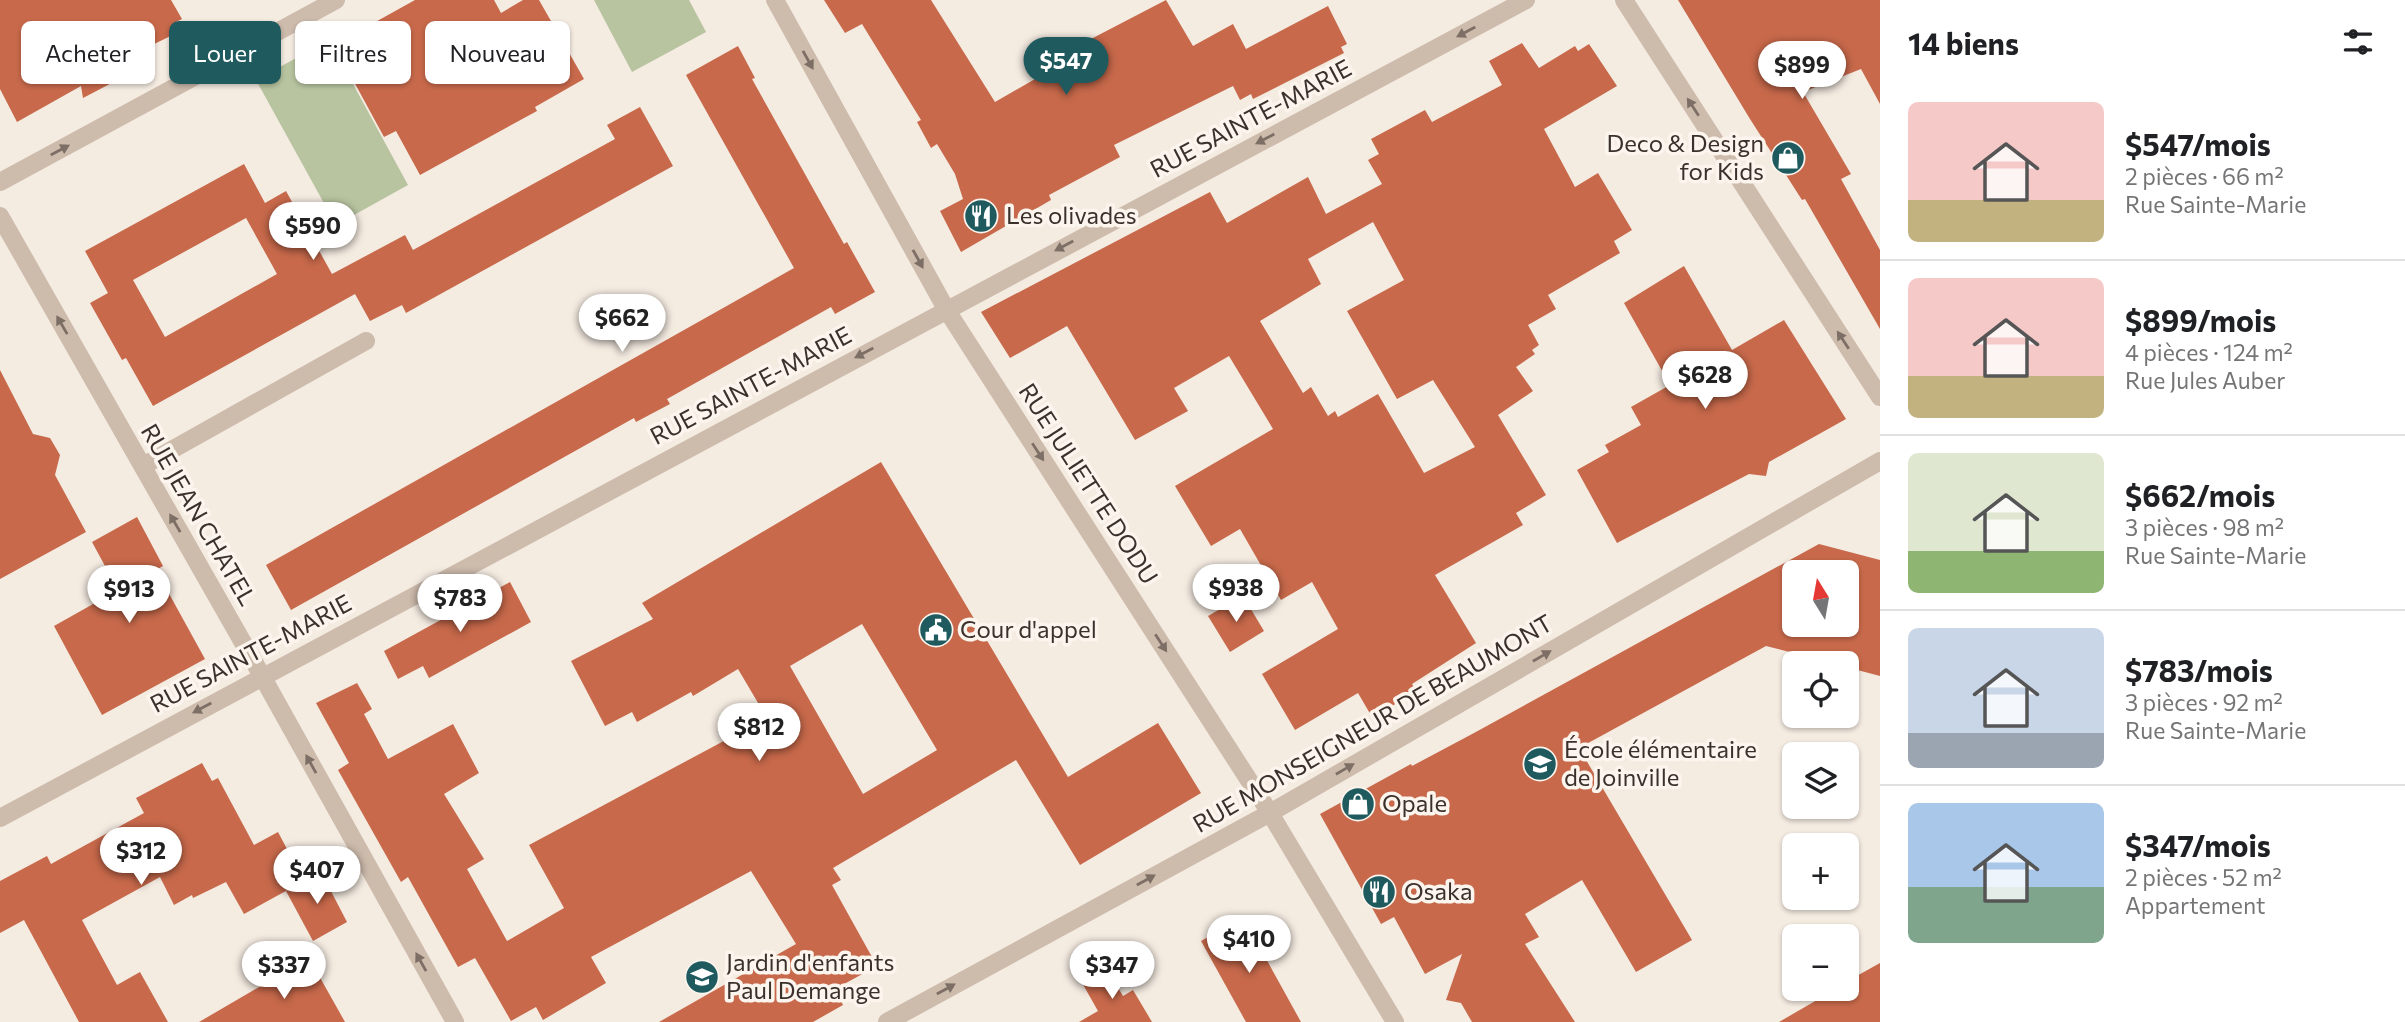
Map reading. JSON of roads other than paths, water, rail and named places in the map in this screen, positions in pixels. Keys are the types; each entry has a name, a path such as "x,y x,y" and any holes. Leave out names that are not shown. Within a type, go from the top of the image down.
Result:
{"street":[{"path":"0,182 336,0"},
{"name":"RUE JULIETTE DODU","path":"775,0 946,309 1270,813 1395,1022"},
{"name":"RUE SAINTE-MARIE","path":"0,818 1526,0"},
{"path":"1624,0 1880,397"},
{"name":"RUE JEAN CHATEL","path":"0,216 455,1022"},
{"path":"143,466 366,341"},
{"name":"RUE MONSEIGNEUR DE BEAUMONT","path":"887,1022 1270,813 1880,461"}],"place":[{"name":"Deco & Design for Kids","path":"1788,158"},
{"name":"Les olivades","path":"981,216"},
{"name":"Cour d'appel","path":"936,630"},
{"name":"École élémentaire de Joinville","path":"1540,764"},
{"name":"Opale","path":"1358,804"},
{"name":"Osaka","path":"1379,892"},
{"name":"Jardin d'enfants Paul Demange","path":"702,977"}]}
